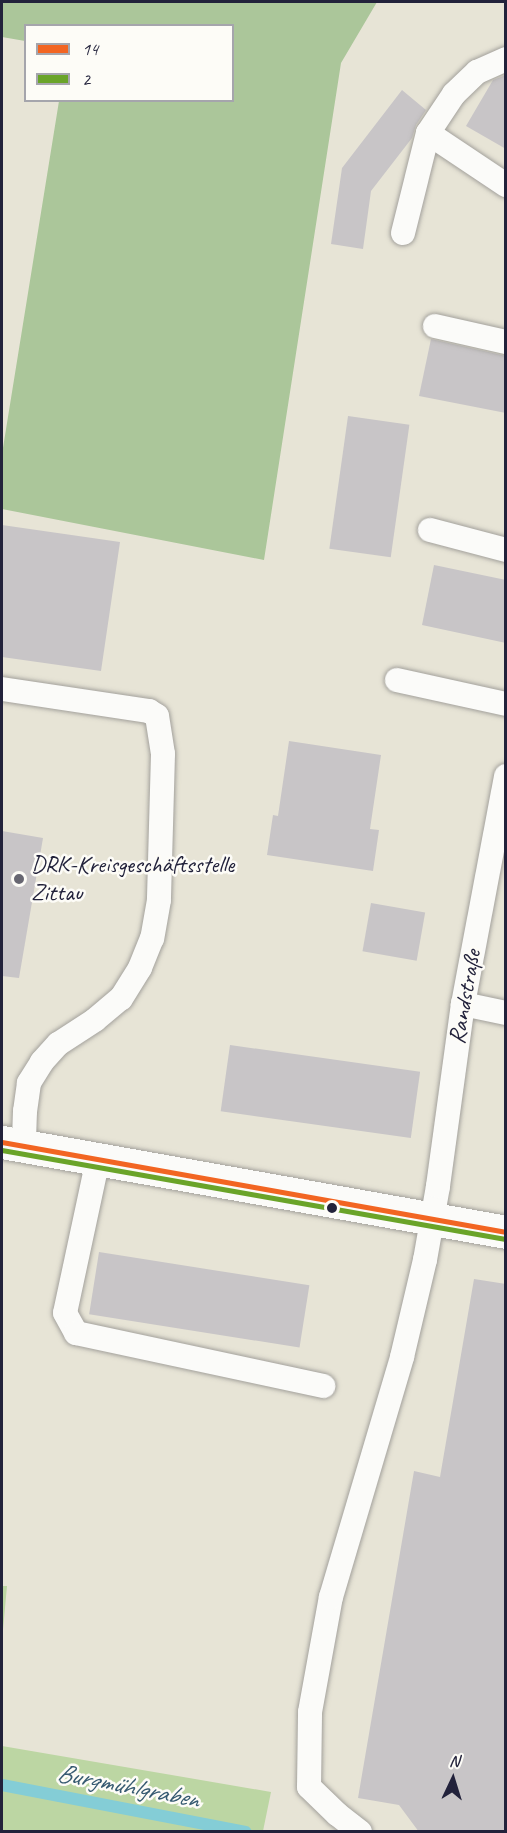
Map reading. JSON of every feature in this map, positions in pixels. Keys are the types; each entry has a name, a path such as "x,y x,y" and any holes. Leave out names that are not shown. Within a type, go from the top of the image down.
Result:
{"main road":[{"path":"13,1144 506,1232"}],"lane":[{"path":"403,233 428,133 454,94 477,72 506,59"},
{"path":"428,133 506,185"},
{"path":"435,326 506,342"},
{"path":"430,530 506,550"},
{"path":"398,680 506,704"},
{"path":"2,689 149,711 157,716 163,754 159,900 152,938 140,968 121,998 95,1020 58,1044 42,1062 29,1083 25,1111 13,1144"},
{"name":"Randstraße","path":"360,1832 337,1814 309,1786 310,1712 331,1597 402,1357 433,1219 463,1004 506,776"},
{"path":"463,1004 506,1012"},
{"path":"98,1159 65,1313 76,1333 323,1386"}],"green space":[{"path":"2,2 377,2 341,63 264,560 2,509 2,454 59,102 234,102 234,24 24,24 24,41 2,37"},
{"path":"2,1586 7,1586 2,1641"},
{"path":"2,1746 271,1792 263,1831 2,1831"}],"building":[{"path":"506,75 506,149 466,126 493,80"},
{"path":"402,90 426,110 416,125 412,138 371,191 363,249 331,244 342,168"},
{"path":"431,339 506,356 506,413 419,396"},
{"path":"348,416 409,425 391,557 329,549"},
{"path":"2,525 120,542 101,671 2,657"},
{"path":"434,565 506,580 506,643 422,625"},
{"path":"289,741 381,755 370,829 379,830 373,871 267,855 273,815 278,816"},
{"name":"DRK-Kreisgeschäftsstelle Zittau","path":"2,831 43,838 19,978 2,976"},
{"path":"371,903 425,913 417,961 362,951"},
{"path":"230,1045 420,1072 411,1138 221,1111"},
{"path":"99,1252 309,1285 300,1348 89,1314"},
{"path":"474,1279 506,1284 506,1832 419,1832 399,1805 358,1798 414,1471 440,1477"}],"waterway":[{"name":"Burgmühlgraben","path":"2,1785 245,1832"}],"transit line":[{"name":"14","path":"2,1142 506,1232"},
{"name":"2","path":"2,1150 505,1239"}],"place":[{"name":"DRK-Kreisgeschäftsstelle Zittau","path":"19,879"}]}
